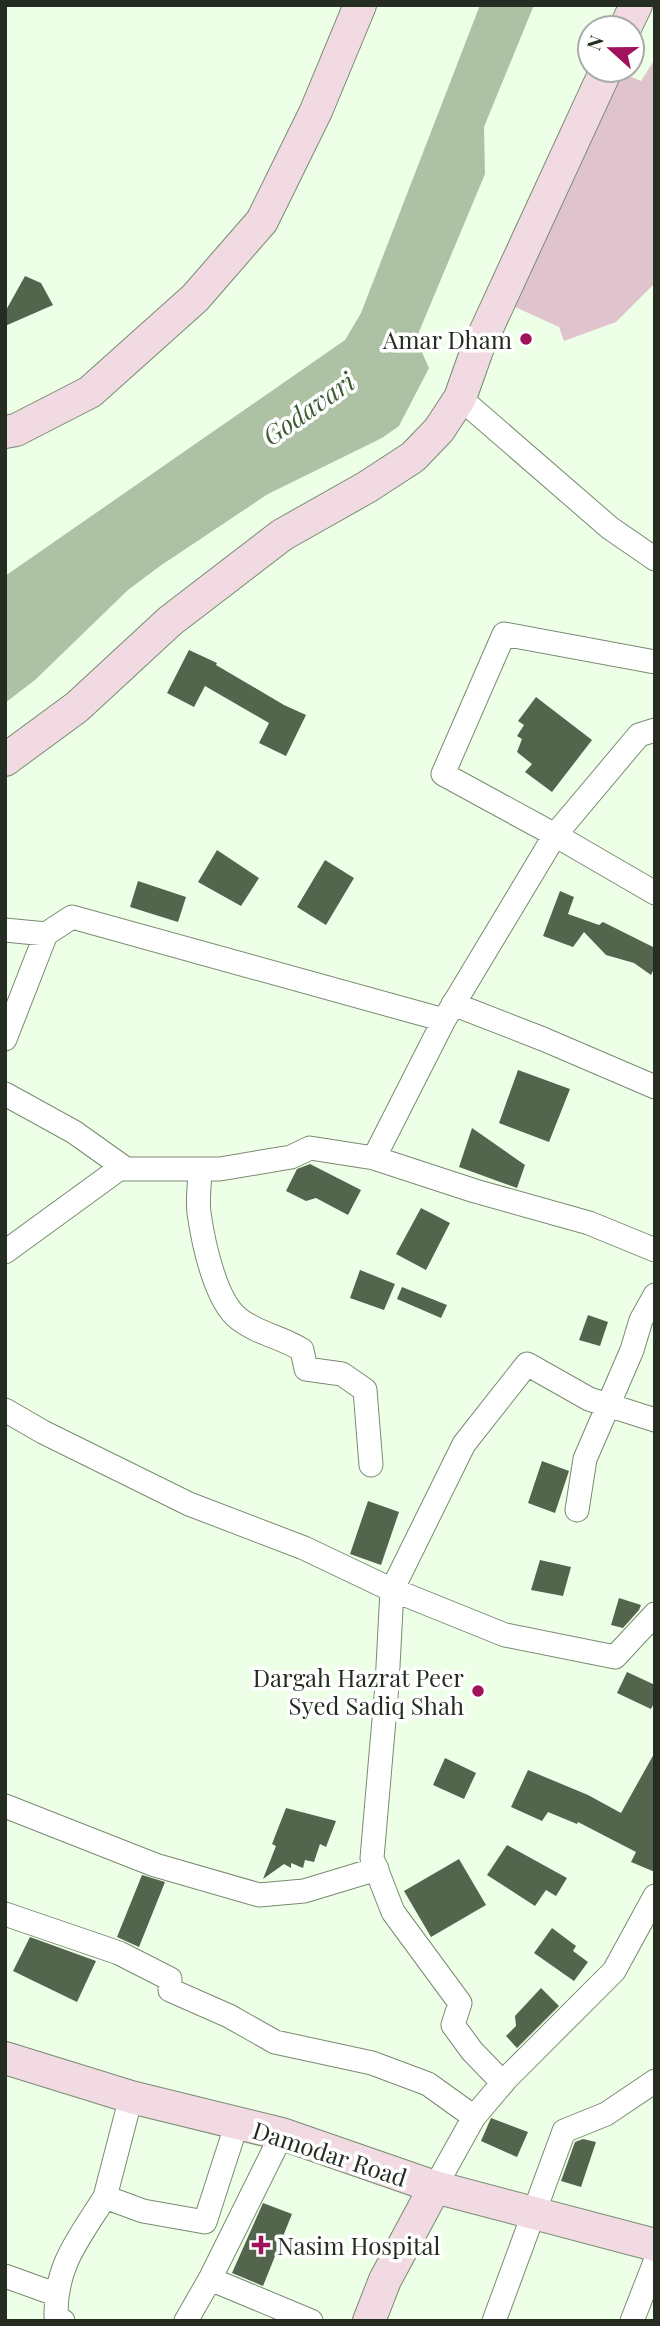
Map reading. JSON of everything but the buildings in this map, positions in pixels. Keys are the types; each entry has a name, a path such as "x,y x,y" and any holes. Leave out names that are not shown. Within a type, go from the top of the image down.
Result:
{"street":[{"path":"5,432 16,430 90,392 195,298 262,221 316,111 360,5"},
{"path":"5,760 77,707 170,621 282,535 367,487 413,457 439,430 460,398 477,350 600,84"},
{"path":"460,398 610,528 655,559"},
{"path":"655,662 504,634 443,774 655,893"},
{"path":"374,1158 448,1012 555,835 639,735 655,730"},
{"path":"5,1039 46,934 72,917 448,1012 543,1039 655,1087"},
{"path":"5,930 46,934"},
{"path":"5,1094 74,1132 126,1169"},
{"path":"5,1252 119,1169 220,1169 291,1157 310,1148 374,1158 475,1191 589,1223 655,1250"},
{"path":"200,1169 199,1210 208,1255 220,1291 236,1317 254,1329 288,1341 302,1350 306,1369 342,1374 365,1390 371,1465"},
{"path":"577,1510 585,1460 632,1350 641,1320 655,1295"},
{"path":"503,2083 472,2051 453,2025 460,2003 393,1912 372,1858 392,1590 464,1444 527,1364 589,1399 655,1420"},
{"path":"5,1410 43,1432 189,1504 304,1548 392,1590 505,1635 615,1657 655,1614"},
{"path":"5,1805 155,1865 259,1895 304,1891 377,1870"},
{"path":"369,2321 385,2280 474,2117 503,2083 614,1971 655,1896"},
{"path":"5,1914 119,1953 170,1979 170,1990 229,2016 275,2042 372,2063 428,2084 474,2117"},
{"name":"Damodar Road","path":"5,2057 131,2097 282,2134 435,2187 655,2245"},
{"path":"497,2310 564,2131 606,2114 655,2081"},
{"path":"63,2321 56,2316 55,2294 64,2262 105,2197 131,2097"},
{"path":"205,2222 237,2123"},
{"path":"186,2321 210,2279 282,2134"},
{"path":"105,2197 144,2211 205,2222 229,2238"},
{"path":"632,2321 655,2262"},
{"path":"5,2276 55,2294"},
{"path":"210,2279 311,2321"},
{"path":"483,2321 495,2303 497,2310"}],"shaded area":[{"path":"655,59 655,283 616,322 564,341 559,327 504,302 608,84 646,84 646,73"}],"water":[{"name":"Godavari","path":"480,5 534,5 484,127 485,174 416,339 429,368 399,426 382,438 268,494 160,566 128,590 35,680 5,703 5,576 345,340 361,313"}],"place":[{"name":"Amar Dham","path":"526,339"},
{"name":"Dargah Hazrat Peer Syed Sadiq Shah","path":"478,1691"},
{"name":"Nasim Hospital","path":"261,2245"}]}
